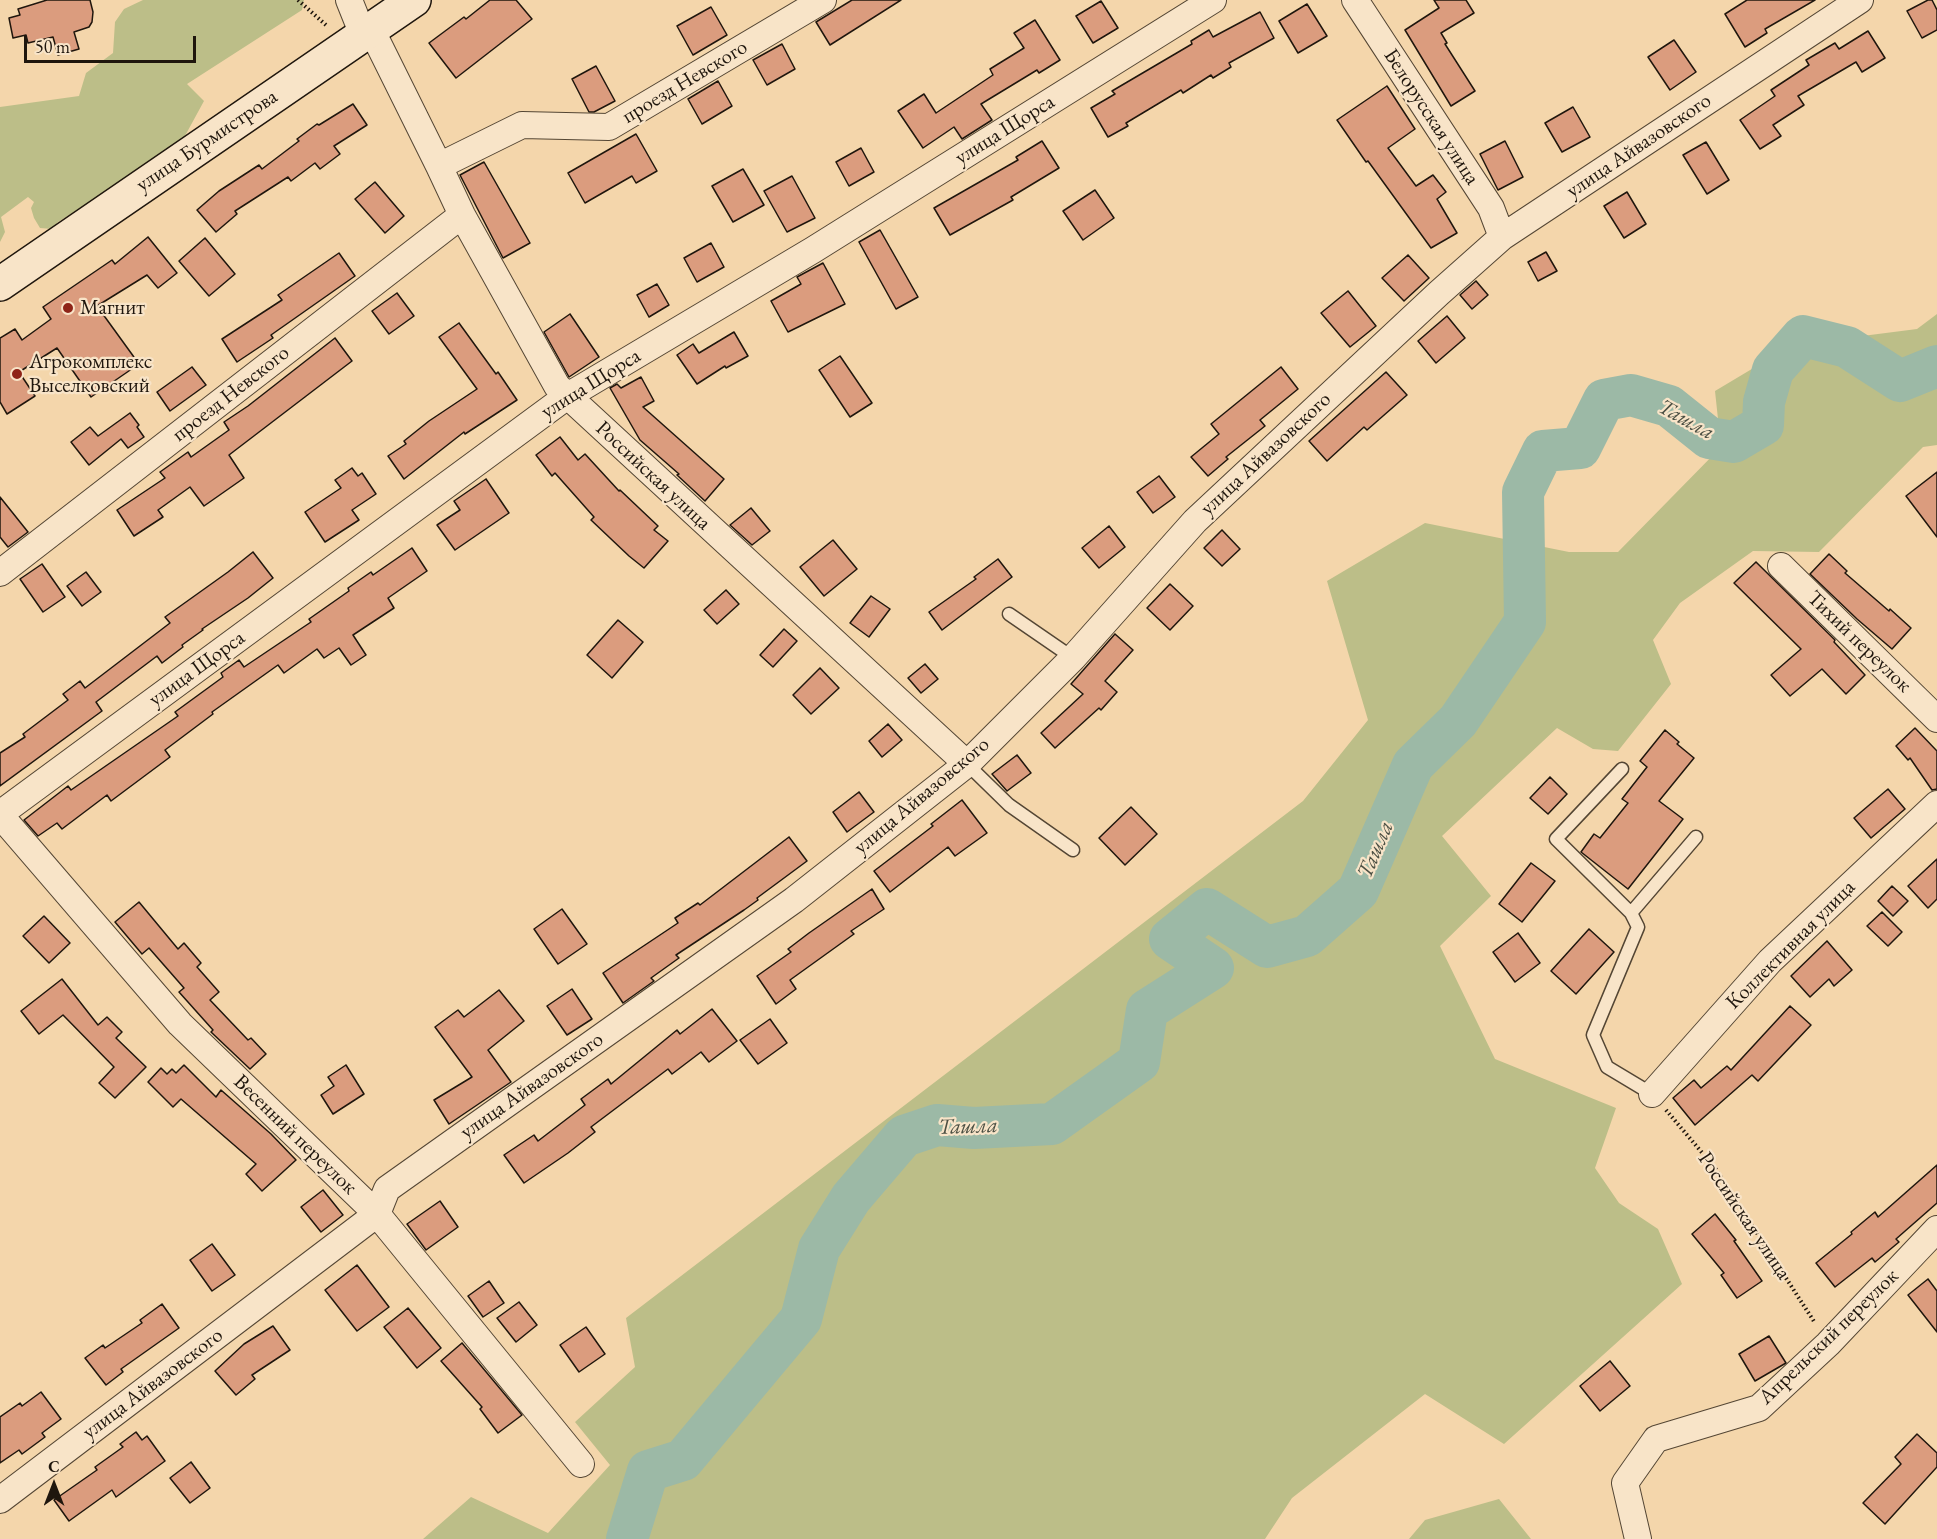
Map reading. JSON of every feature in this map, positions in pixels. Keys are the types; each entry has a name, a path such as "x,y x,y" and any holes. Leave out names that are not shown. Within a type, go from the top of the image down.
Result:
{"street":[{"name":"Российская улица","path":"349,0 439,165 462,215 557,386 566,397 967,764"},
{"name":"улица Бурмистрова","path":"0,284 414,0"},
{"name":"проезд Невского","path":"439,165 522,125 609,127 823,0"},
{"name":"улица Щорса","path":"0,815 566,397 813,250 1213,0"},
{"name":"Белорусская улица","path":"1355,0 1491,208 1502,237"},
{"name":"улица Айвазовского","path":"0,1500 377,1214 387,1189 794,900 967,764 1073,658 1195,521 1502,237 1860,0"},
{"name":"проезд Невского","path":"0,573 462,215"},
{"name":"Тихий переулок","path":"1781,566 1937,718"},
{"name":"Коллективная улица","path":"1652,1094 1770,961 1937,804"},
{"name":"Весенний переулок","path":"0,815 180,1024 377,1214 581,1464"},
{"name":"Апрельский переулок","path":"1638,1539 1625,1483 1656,1439 1759,1408 1828,1344 1937,1229"}],"lane":[{"path":"1009,614 1073,658"},
{"path":"967,764 1009,805 1073,850"},
{"path":"1622,769 1556,839 1631,913 1638,927 1593,1035 1607,1067 1652,1094"},
{"path":"1631,913 1696,837"}],"path":[{"path":"298,0 327,26"},
{"name":"Российская улица","path":"1652,1094 1715,1167 1828,1344"}],"green space":[{"path":"143,0 304,0 302,10 187,84 204,101 180,145 58,222 52,229 40,228 31,208 34,202 28,197 1,217 5,232 0,242 0,107 79,96 86,73 113,53 115,22 124,9"},
{"path":"1937,314 1937,445 1923,447 1819,552 1753,551 1680,603 1653,640 1671,684 1618,751 1593,749 1557,728 1442,836 1491,896 1440,946 1495,1059 1616,1108 1595,1168 1619,1203 1658,1229 1682,1284 1504,1444 1425,1394 1292,1498 1265,1539 423,1539 471,1497 548,1533 610,1465 575,1422 635,1367 626,1318 1303,801 1368,720 1327,581 1425,523 1569,552 1618,552 1721,447 1715,391 1792,345 1917,329"},
{"path":"1499,1499 1531,1539 1409,1539 1425,1520"}],"building":[{"path":"47,0 90,0 93,12 92,22 89,27 74,32 79,49 58,55 53,37 28,43 26,35 13,38 9,18 20,15 18,9"},
{"path":"490,0 516,0 532,19 456,78 429,43"},
{"path":"852,0 901,0 830,45 816,22"},
{"path":"1434,0 1466,0 1474,13 1441,33 1447,43 1445,44 1475,91 1451,106 1405,30 1439,8"},
{"path":"1747,0 1815,0 1765,29 1767,33 1745,47 1725,14"},
{"path":"1932,0 1937,10 1937,30 1922,38 1907,11"},
{"path":"1101,1 1118,28 1093,43 1076,16"},
{"path":"1307,4 1327,36 1298,53 1279,21"},
{"path":"711,7 727,35 693,55 677,26"},
{"path":"1260,12 1274,38 1229,63 1231,67 1213,78 1211,75 1183,93 1181,90 1126,123 1128,126 1108,137 1091,108 1115,94 1112,91 1192,44 1191,41 1209,30 1213,37"},
{"path":"1035,20 1060,60 1039,73 1037,70 981,104 992,120 962,139 954,127 923,148 898,111 924,94 936,113 993,75 990,69 1024,48 1014,33"},
{"path":"1868,31 1885,58 1862,72 1856,62 1798,96 1804,105 1773,125 1781,136 1760,149 1740,120 1775,96 1771,90 1809,65 1806,60 1835,43 1839,49"},
{"path":"1674,40 1696,72 1670,90 1648,57"},
{"path":"782,44 795,69 767,85 753,60"},
{"path":"596,66 615,101 594,112 589,112 572,79"},
{"path":"718,81 732,106 702,124 688,99"},
{"path":"1387,86 1415,129 1388,148 1416,186 1433,175 1446,192 1437,199 1457,233 1431,248 1337,120"},
{"path":"353,104 367,125 334,146 340,154 320,169 315,163 291,181 288,177 235,211 237,214 216,232 197,210 219,191 259,165 262,169 317,124 319,125"},
{"path":"1573,107 1590,137 1562,152 1545,123"},
{"path":"636,134 657,171 636,183 632,176 585,203 568,173"},
{"path":"1042,141 1059,168 1011,197 1013,200 950,235 934,208 1018,160 1016,157"},
{"path":"1505,141 1523,177 1498,190 1480,154"},
{"path":"1706,142 1729,180 1707,194 1683,155"},
{"path":"861,148 874,172 849,186 836,162"},
{"path":"484,162 530,243 503,258 460,175"},
{"path":"743,169 764,205 733,222 712,186"},
{"path":"792,176 815,218 787,232 764,191"},
{"path":"375,182 404,216 385,233 355,199"},
{"path":"1095,190 1114,218 1083,240 1063,211"},
{"path":"1627,192 1646,224 1624,238 1604,206"},
{"path":"880,230 918,297 896,309 859,242"},
{"path":"148,237 177,273 158,288 147,275 97,306 139,364 91,397 57,348 19,372 35,396 7,414 0,402 0,338 15,329 22,340 51,319 43,307 112,260 115,264"},
{"path":"205,238 235,274 209,296 179,261"},
{"path":"711,243 724,267 697,282 684,258"},
{"path":"1546,252 1557,271 1538,281 1528,262"},
{"path":"339,253 355,276 271,335 273,338 237,362 222,339 282,300 278,295"},
{"path":"1408,255 1429,278 1404,301 1382,278"},
{"path":"823,263 845,304 788,332 771,301 801,284 797,277"},
{"path":"1476,281 1488,295 1472,309 1460,295"},
{"path":"657,284 669,305 649,317 637,295"},
{"path":"1348,291 1376,326 1350,347 1321,313"},
{"path":"397,293 414,316 389,334 372,311"},
{"path":"570,314 599,357 569,377 544,332"},
{"path":"1447,316 1465,338 1436,363 1418,341"},
{"path":"459,323 517,400 465,434 464,432 404,479 388,456 406,444 404,441 429,421 477,389 439,337"},
{"path":"734,332 748,356 726,368 725,366 697,384 677,355 693,344 699,353"},
{"path":"335,338 352,361 229,455 244,478 204,506 190,487 158,510 163,517 134,536 117,510 165,478 160,472 188,452 191,457 229,430 224,422"},
{"path":"840,356 872,403 850,417 819,370"},
{"path":"192,367 206,385 170,411 157,392"},
{"path":"1281,367 1298,389 1260,420 1265,426 1226,457 1228,459 1208,476 1191,457 1219,434 1211,424"},
{"path":"1386,372 1407,395 1367,430 1364,427 1327,461 1309,441"},
{"path":"641,377 654,401 643,407 724,479 705,501 677,475 679,474 640,440 610,388 617,384 621,388"},
{"path":"130,413 144,437 128,448 121,439 89,465 71,442 90,427 98,436"},
{"path":"560,437 578,460 585,454 619,491 658,526 654,530 668,541 644,568 591,520 594,517 555,473 552,476 536,455"},
{"path":"352,468 358,476 362,473 376,494 352,510 359,520 325,542 305,512 341,488 335,480"},
{"path":"1937,472 1937,537 1906,496"},
{"path":"1159,476 1175,497 1153,513 1137,492"},
{"path":"486,479 509,513 455,550 437,525 460,510 454,501"},
{"path":"0,497 28,532 8,547 0,537"},
{"path":"751,508 770,531 752,545 730,525"},
{"path":"1109,526 1125,547 1099,568 1082,548"},
{"path":"1222,530 1240,549 1222,566 1204,548"},
{"path":"833,540 857,569 824,596 800,567"},
{"path":"412,548 427,571 388,598 394,608 353,635 366,655 351,665 339,648 324,658 317,649 284,673 278,665 212,712 213,714 165,750 170,757 111,801 107,795 62,829 57,823 38,836 24,820 68,786 71,790 178,716 175,712 223,677 221,673 239,660 244,667 311,622 309,619 349,591 348,588 371,572 373,575"},
{"path":"253,552 273,578 202,629 162,663 157,656 96,702 102,711 0,786 0,753 25,737 23,734 68,700 63,694 80,681 85,688 170,623 165,617"},
{"path":"1829,554 1847,571 1845,573 1911,628 1892,649 1810,574"},
{"path":"998,559 1012,577 942,630 929,612 976,579 974,577"},
{"path":"1756,562 1835,640 1834,642 1865,675 1846,694 1822,669 1790,696 1771,675 1801,649 1734,583"},
{"path":"42,564 65,597 43,612 20,579"},
{"path":"86,572 101,592 82,606 67,586"},
{"path":"1170,584 1193,606 1170,630 1147,608"},
{"path":"726,590 739,604 717,624 704,610"},
{"path":"871,596 890,609 869,637 850,623"},
{"path":"618,620 643,642 612,678 587,655"},
{"path":"784,629 797,641 773,667 760,655"},
{"path":"1115,634 1133,650 1105,681 1117,692 1101,710 1099,708 1055,748 1041,733 1083,694 1071,684"},
{"path":"925,664 938,679 921,693 908,678"},
{"path":"820,668 839,688 811,714 793,695"},
{"path":"888,724 902,740 882,757 869,741"},
{"path":"1915,728 1937,751 1937,789 1932,790 1910,758 1908,760 1896,746"},
{"path":"1665,730 1694,758 1659,801 1683,819 1628,889 1581,852 1594,834 1600,838 1628,803 1622,799 1647,767 1640,761"},
{"path":"1017,755 1031,773 1007,791 992,774"},
{"path":"1550,777 1567,794 1548,814 1530,798"},
{"path":"1888,789 1905,809 1871,838 1854,818"},
{"path":"859,792 874,812 847,832 833,812"},
{"path":"962,800 987,833 955,856 948,847 890,892 874,871 933,826 931,824"},
{"path":"1131,807 1157,834 1125,865 1099,838"},
{"path":"789,837 807,861 757,898 758,900 676,955 679,958 651,978 654,981 623,1003 603,973 678,923 675,918 698,903 700,905"},
{"path":"1937,859 1937,899 1928,908 1908,886"},
{"path":"1531,863 1555,881 1522,922 1499,904"},
{"path":"1892,886 1908,901 1893,916 1878,901"},
{"path":"872,889 884,909 851,931 854,934 790,980 796,989 776,1004 757,976 791,952 788,949 809,933"},
{"path":"139,902 178,949 184,943 201,963 197,967 219,992 210,1000 248,1040 251,1038 266,1054 250,1069 211,1032 213,1030 179,992 184,988 149,948 142,954 115,922"},
{"path":"562,909 587,944 558,964 534,929"},
{"path":"1882,912 1902,932 1888,946 1867,926"},
{"path":"44,916 70,943 49,963 23,936"},
{"path":"1589,929 1614,952 1576,994 1551,971"},
{"path":"1518,933 1540,963 1515,982 1493,952"},
{"path":"1827,941 1852,970 1834,986 1829,979 1810,997 1791,976"},
{"path":"62,979 98,1025 107,1017 122,1032 116,1038 146,1067 115,1098 99,1083 114,1067 63,1015 39,1034 21,1011"},
{"path":"572,989 592,1019 567,1035 547,1006"},
{"path":"499,990 524,1021 488,1050 511,1082 449,1124 434,1100 472,1077 435,1027 458,1010 464,1017"},
{"path":"1790,1006 1811,1025 1758,1081 1752,1075 1695,1125 1673,1098 1694,1080 1701,1088 1727,1066 1731,1070"},
{"path":"712,1009 737,1041 709,1062 701,1052 672,1074 668,1069 591,1127 595,1132 524,1183 504,1155 534,1135 538,1141 585,1105 581,1099 608,1079 611,1084 677,1030 680,1034"},
{"path":"770,1019 787,1043 758,1064 740,1040"},
{"path":"184,1065 216,1097 221,1090 271,1134 296,1160 262,1191 246,1174 256,1164 181,1099 173,1107 148,1082 161,1068 167,1074 172,1069 176,1073"},
{"path":"346,1065 364,1094 333,1114 321,1095 334,1086 328,1077"},
{"path":"1937,1165 1937,1203 1896,1239 1899,1242 1875,1262 1872,1258 1835,1287 1816,1263 1875,1212 1878,1217"},
{"path":"323,1190 343,1215 321,1232 301,1207"},
{"path":"440,1201 458,1227 426,1250 407,1224"},
{"path":"1715,1214 1736,1240 1734,1241 1762,1281 1737,1298 1721,1275 1724,1273 1692,1234"},
{"path":"212,1244 235,1275 212,1291 190,1260"},
{"path":"357,1265 389,1307 357,1331 325,1290"},
{"path":"1928,1279 1937,1291 1937,1332 1908,1295"},
{"path":"489,1281 504,1303 483,1317 468,1296"},
{"path":"519,1302 537,1325 516,1342 497,1318"},
{"path":"162,1304 179,1328 121,1369 123,1372 106,1385 85,1358 103,1345 105,1348 142,1323 140,1320"},
{"path":"408,1308 441,1348 417,1368 384,1327"},
{"path":"273,1326 290,1350 252,1375 255,1379 236,1395 215,1371 244,1344"},
{"path":"586,1327 605,1354 579,1372 560,1345"},
{"path":"1769,1336 1786,1363 1755,1381 1739,1354"},
{"path":"462,1343 522,1415 498,1433 480,1409 482,1407 441,1361"},
{"path":"1610,1361 1630,1386 1600,1411 1580,1386"},
{"path":"41,1392 61,1419 42,1433 45,1437 22,1454 19,1450 0,1463 0,1417 20,1403 22,1406"},
{"path":"136,1432 142,1440 147,1436 165,1461 116,1497 112,1490 69,1521 54,1500 97,1470 95,1467 123,1447 120,1444"},
{"path":"1917,1434 1937,1453 1937,1467 1885,1524 1863,1503 1901,1464 1895,1457"},
{"path":"191,1462 210,1488 190,1503 170,1478"}],"waterway":[{"name":"Ташла","path":"627,1539 648,1471 683,1460 801,1319 819,1249 851,1198 904,1136 937,1125 974,1128 1052,1124 1139,1062 1147,1010 1213,968 1170,939 1207,909 1267,947 1307,936 1358,891 1413,765 1458,721 1525,622 1523,492 1543,451 1580,448 1604,400 1631,395 1669,406 1709,438 1734,442 1763,425 1764,402 1773,370 1803,336 1847,347 1900,381 1937,366"}],"place":[{"name":"Магнит","path":"68,308"},
{"name":"Агрокомплекс Выселковский","path":"17,374"}]}
